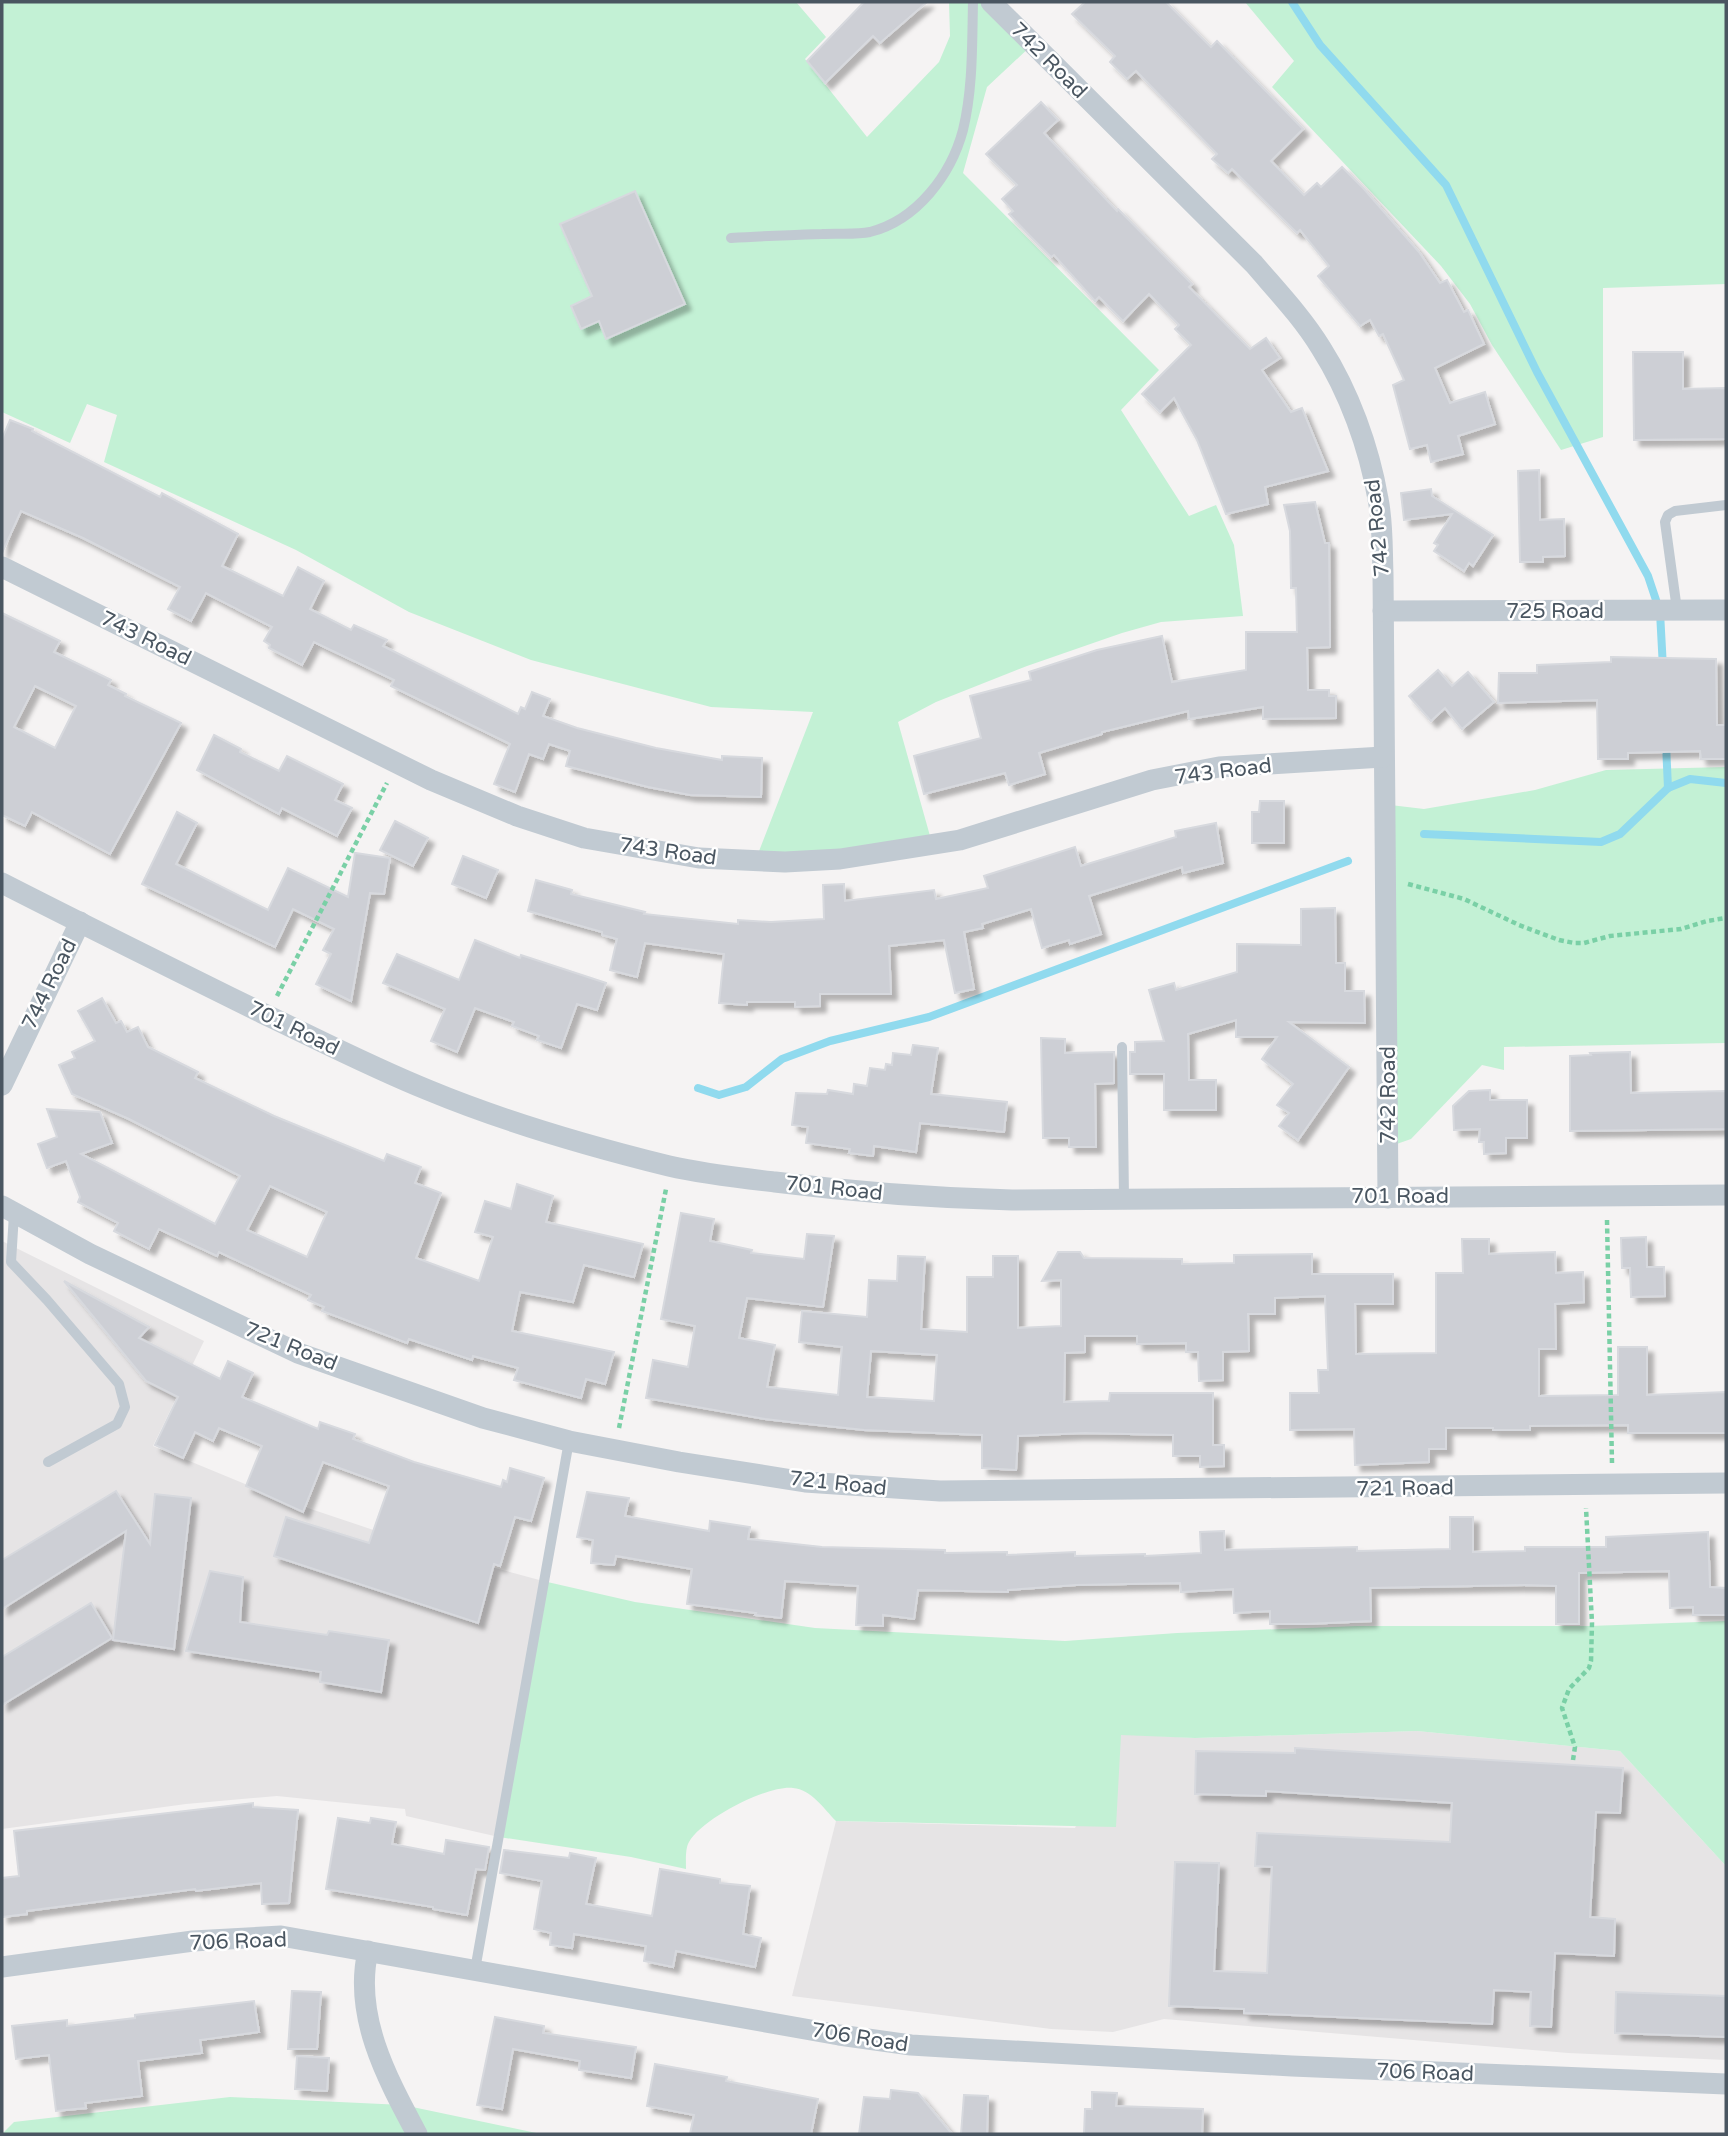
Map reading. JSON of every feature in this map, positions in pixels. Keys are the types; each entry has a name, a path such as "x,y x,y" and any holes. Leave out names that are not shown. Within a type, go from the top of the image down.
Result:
{"street":[{"name":"742 Road","path":"991,2 1254,264 1321,348 1353,411 1379,500 1383,611 1388,1198"},
{"name":"743 Road","path":"2,567 430,780 517,816 584,838 699,858 785,863 840,859 960,840 1152,780 1219,767 1383,757"},
{"name":"725 Road","path":"1383,611 1726,610"},
{"name":"701 Road","path":"2,883 363,1062 429,1091 497,1116 671,1166 724,1176 932,1198 1012,1200 1726,1195"},
{"name":"744 Road","path":"2,1085 80,922"},
{"name":"721 Road","path":"8,1210 90,1254 298,1353 483,1418 569,1441 805,1482 940,1491 1726,1483"},
{"name":"706 Road","path":"2,1967 192,1941 281,1936 839,2035 911,2045 1292,2066 1726,2084"},
{"path":"368,1951 363,1972 367,2015 385,2071 417,2134"}],"lane":[{"path":"731,238 867,232 889,226 914,211 931,192 948,165 963,131 969,85 973,2"},
{"path":"1677,610 1665,522 1668,515 1675,511 1726,505"},
{"path":"1122,1047 1124,1198"},
{"path":"8,1210 6,1260 47,1300 119,1384 125,1407 117,1424 48,1462"},
{"path":"475,1970 569,1441"}],"path":[{"path":"267,1015 386,786"},
{"path":"1385,878 1442,892 1519,925 1574,943 1611,936 1681,929 1726,918"},
{"path":"615,1450 671,1166"},
{"path":"1606,1194 1612,1485"},
{"path":"1573,1760 1574,1747 1562,1708 1569,1689 1589,1668 1591,1661 1592,1623 1584,1486"}],"shaded area":[{"path":"2,1241 204,1341 153,1446 284,1500 448,1555 543,1581 499,1837 406,1816 405,1809 277,1796 186,1804 2,1829"},
{"path":"1417,1731 1620,1751 1726,1866 1726,2060 1568,2053 1164,2019 1113,2032 1051,2029 792,1996 836,1821 1075,1828 1121,1734 1195,1738"}],"green space":[{"path":"2,2 796,2 826,37 805,59 867,137 939,62 950,36 949,2 990,2 1032,45 987,87 963,173 1159,370 1121,410 1189,516 1216,505 1234,545 1243,616 1161,622 1122,633 1027,666 936,702 898,722 932,843 756,859 813,712 711,707 531,660 409,612 296,550 104,462 117,415 87,404 70,443 2,412"},
{"path":"1245,2 1726,2 1726,284 1603,288 1603,437 1561,450 1492,345 1470,304 1441,266 1272,87 1294,61"},
{"path":"1726,767 1726,1043 1504,1047 1504,1070 1482,1065 1411,1139 1388,1147 1382,804 1424,809 1535,790 1606,770"},
{"path":"543,1581 635,1602 815,1628 1065,1641 1177,1633 1357,1626 1590,1626 1726,1621 1726,1866 1620,1751 1417,1731 1195,1738 1121,1735 1116,1827 836,1821 806,1792 793,1788 752,1798 707,1823 689,1842 686,1869 631,1857 499,1837"},
{"path":"230,2097 403,2105 541,2134 2,2134 14,2122"}],"building":[{"path":"864,2 927,2 880,43 873,36 825,83 807,61"},
{"path":"1085,2 1166,2 1211,47 1217,41 1303,129 1271,161 1304,195 1317,183 1321,187 1342,167 1419,252 1440,283 1447,280 1464,312 1468,310 1484,344 1435,368 1450,403 1485,392 1495,424 1458,436 1463,454 1431,462 1427,445 1410,449 1393,385 1404,380 1383,334 1379,336 1370,320 1360,326 1318,276 1329,266 1300,230 1297,233 1232,169 1228,173 1212,159 1217,154 1136,71 1127,79 1110,62 1115,56 1072,14"},
{"path":"1041,102 1058,120 1044,133 1117,211 1118,209 1192,284 1189,287 1250,349 1266,338 1280,358 1262,370 1291,412 1302,408 1328,471 1265,487 1268,504 1226,514 1197,440 1174,398 1160,412 1142,394 1191,345 1175,329 1179,325 1149,294 1123,321 1099,297 1095,301 1054,255 1051,257 1029,235 1009,214 1013,211 1002,199 1017,185 986,154"},
{"path":"635,191 685,304 606,339 599,321 581,329 571,306 592,296 560,224"},
{"path":"1633,352 1683,352 1683,389 1726,388 1726,439 1634,440"},
{"path":"10,420 33,429 32,431 160,497 162,493 238,534 222,566 283,596 298,567 324,581 310,609 351,630 354,625 387,640 383,646 518,714 521,707 525,709 532,692 550,699 543,716 577,728 656,748 722,760 722,756 762,758 761,797 690,795 648,787 566,766 570,751 549,744 543,759 529,754 515,792 494,784 510,744 391,686 394,680 314,642 302,665 269,648 270,645 264,641 272,627 206,593 191,621 168,609 180,587 83,538 21,511 2,553 2,439"},
{"path":"1539,470 1540,520 1564,519 1565,556 1543,557 1543,562 1520,562 1518,471"},
{"path":"1431,489 1432,496 1493,535 1473,566 1469,563 1464,571 1434,551 1438,545 1434,543 1452,514 1404,520 1401,493"},
{"path":"1315,502 1325,543 1329,543 1330,647 1307,648 1308,690 1329,690 1329,696 1336,696 1336,718 1263,719 1263,707 1189,719 1188,711 1102,732 1039,753 1045,774 1009,785 1005,773 924,794 914,756 981,738 970,696 1031,680 1029,672 1097,650 1162,636 1172,682 1246,670 1246,632 1297,632 1296,588 1291,588 1290,531 1284,505"},
{"path":"2,613 60,641 54,652 111,680 108,685 126,694 125,696 181,723 110,854 32,812 25,826 2,815","holes":["35,686 76,706 55,748 14,727"]},
{"path":"1611,657 1716,659 1717,725 1726,725 1726,759 1701,759 1700,751 1628,753 1628,759 1598,759 1597,700 1498,703 1499,673 1537,673 1537,665 1611,662"},
{"path":"1438,670 1452,686 1468,672 1494,702 1462,729 1445,708 1431,721 1409,696"},
{"path":"214,735 241,749 240,752 279,771 287,756 343,784 335,800 352,808 337,836 282,808 279,814 197,770"},
{"path":"1260,801 1284,801 1284,843 1252,843 1252,812 1259,812"},
{"path":"177,812 197,823 176,864 268,910 288,868 348,897 355,853 390,858 384,894 370,893 351,1001 316,984 331,954 323,950 334,929 293,909 275,947 142,884"},
{"path":"395,821 428,838 413,866 380,850"},
{"path":"1216,823 1223,863 1183,873 1182,867 1089,896 1101,934 1070,944 1069,940 1042,948 1031,909 982,924 983,928 964,932 974,989 955,993 944,940 889,946 891,994 820,994 820,1006 795,1007 795,1002 747,1002 747,1005 719,1003 724,954 645,943 637,977 610,970 617,939 602,935 602,932 528,911 536,880 572,890 571,894 645,912 644,914 738,924 738,920 771,922 824,919 823,885 844,884 845,901 934,890 936,899 988,888 984,876 1075,847 1081,866 1176,837 1175,831"},
{"path":"463,856 498,870 486,898 452,884"},
{"path":"1335,908 1336,963 1345,963 1345,991 1364,991 1365,1023 1289,1022 1349,1067 1298,1140 1279,1126 1289,1113 1277,1105 1293,1084 1262,1059 1277,1037 1236,1037 1236,1020 1188,1034 1189,1080 1216,1080 1216,1110 1164,1110 1164,1074 1130,1074 1130,1052 1135,1052 1135,1042 1164,1041 1149,990 1174,983 1176,990 1237,972 1237,944 1301,945 1301,909"},
{"path":"475,940 520,958 521,955 606,983 597,1010 577,1004 561,1048 537,1040 539,1036 512,1026 514,1022 475,1008 457,1052 431,1041 445,1009 383,983 397,954 459,980"},
{"path":"102,998 116,1023 121,1021 127,1032 138,1027 148,1047 198,1072 195,1078 274,1116 384,1161 387,1154 421,1167 415,1183 441,1193 416,1258 479,1281 493,1237 475,1232 485,1201 511,1209 517,1184 553,1196 546,1222 643,1244 634,1277 584,1265 573,1302 520,1292 512,1331 614,1352 605,1384 586,1379 581,1398 514,1380 518,1368 473,1356 472,1360 409,1339 407,1343 322,1311 324,1307 308,1300 311,1295 219,1252 217,1256 159,1229 149,1249 114,1231 118,1223 78,1202 80,1197 66,1161 47,1168 38,1144 57,1137 47,1109 100,1112 112,1143 81,1154 215,1224 240,1176 129,1119 72,1094 59,1065 75,1058 72,1052 95,1041 78,1011","holes":["270,1186 327,1212 307,1257 247,1230"]},
{"path":"1041,1038 1065,1039 1065,1053 1114,1052 1114,1083 1095,1084 1096,1147 1069,1147 1069,1138 1043,1138"},
{"path":"913,1045 938,1048 931,1094 1007,1102 1004,1132 920,1123 916,1152 874,1146 873,1156 849,1153 850,1149 806,1143 808,1127 792,1125 796,1093 827,1094 828,1090 853,1094 854,1084 867,1086 870,1068 885,1070 886,1064 892,1065 893,1053 911,1055"},
{"path":"1630,1052 1631,1093 1726,1091 1726,1129 1570,1131 1570,1056"},
{"path":"1490,1090 1490,1100 1527,1100 1527,1138 1506,1138 1506,1153 1484,1154 1484,1142 1479,1142 1480,1129 1454,1130 1453,1106 1469,1091"},
{"path":"681,1213 714,1219 710,1241 752,1250 751,1253 804,1259 807,1234 834,1236 823,1307 747,1298 739,1338 775,1345 767,1387 838,1395 842,1347 799,1342 802,1311 867,1317 869,1280 897,1281 898,1256 925,1257 921,1329 967,1332 967,1277 993,1277 993,1256 1018,1256 1018,1328 1061,1326 1061,1280 1042,1281 1058,1252 1080,1252 1084,1258 1182,1259 1182,1264 1234,1263 1234,1255 1312,1254 1312,1274 1393,1274 1393,1304 1355,1304 1356,1354 1436,1353 1436,1273 1463,1273 1462,1239 1489,1239 1489,1254 1555,1252 1556,1273 1583,1272 1584,1302 1555,1304 1556,1349 1539,1349 1539,1396 1618,1395 1618,1347 1647,1347 1647,1395 1726,1392 1726,1433 1628,1433 1628,1425 1530,1426 1530,1430 1446,1428 1446,1449 1429,1449 1429,1462 1355,1465 1354,1429 1290,1430 1290,1393 1319,1393 1318,1370 1328,1370 1325,1296 1275,1298 1275,1314 1248,1314 1249,1351 1223,1352 1223,1380 1199,1381 1198,1352 1186,1352 1186,1343 1137,1344 1137,1336 1085,1336 1085,1352 1065,1353 1064,1402 1109,1401 1110,1393 1213,1393 1213,1445 1224,1445 1224,1466 1200,1467 1200,1456 1173,1456 1173,1435 1084,1433 1018,1436 1016,1470 982,1468 982,1435 864,1430 799,1423 646,1398 653,1360 688,1367 695,1326 661,1319","holes":["871,1351 937,1355 934,1401 867,1397"]},
{"path":"1646,1237 1647,1267 1664,1267 1665,1296 1631,1297 1630,1268 1622,1268 1621,1238"},
{"path":"64,1281 149,1327 139,1338 220,1379 228,1361 253,1373 242,1397 318,1429 320,1422 355,1434 353,1439 414,1462 501,1487 503,1480 507,1482 510,1468 544,1478 531,1521 515,1517 500,1566 494,1564 478,1623 274,1556 286,1517 369,1543 389,1486 323,1462 303,1512 246,1486 262,1446 219,1428 213,1441 195,1432 183,1458 155,1445 178,1397 146,1381"},
{"path":"116,1491 150,1544 155,1494 191,1498 174,1649 113,1640 126,1531 2,1609 2,1560"},
{"path":"587,1492 629,1498 625,1516 709,1531 710,1521 750,1527 748,1539 822,1547 945,1550 945,1553 1007,1552 1007,1555 1075,1552 1075,1556 1145,1556 1201,1553 1200,1532 1224,1531 1225,1550 1357,1547 1357,1551 1450,1549 1450,1517 1473,1517 1473,1552 1525,1551 1525,1547 1606,1547 1606,1537 1708,1532 1710,1587 1726,1588 1726,1615 1693,1615 1693,1607 1670,1608 1669,1571 1579,1573 1579,1624 1556,1624 1556,1586 1525,1585 1370,1588 1371,1621 1306,1624 1270,1624 1270,1611 1234,1613 1233,1589 1181,1592 1180,1583 1076,1585 1008,1592 918,1590 914,1619 883,1615 883,1626 856,1625 858,1586 785,1581 781,1618 687,1604 692,1569 616,1556 614,1565 591,1563 593,1540 577,1537"},
{"path":"210,1571 243,1577 240,1622 327,1635 329,1631 389,1640 381,1692 320,1682 321,1672 186,1651"},
{"path":"91,1603 112,1638 2,1705 2,1657"},
{"path":"1295,1748 1623,1768 1620,1813 1596,1812 1590,1917 1615,1919 1614,1956 1555,1953 1551,2027 1530,2026 1531,1992 1494,1990 1492,2024 1244,2013 1244,2009 1169,2006 1175,1862 1219,1863 1214,1971 1267,1973 1272,1867 1255,1866 1257,1833 1450,1842 1452,1803 1266,1791 1266,1796 1195,1794 1196,1751 1295,1753"},
{"path":"253,1803 253,1807 298,1810 289,1903 262,1904 261,1883 27,1911 27,1914 2,1917 2,1878 19,1876 14,1831"},
{"path":"338,1818 370,1823 371,1818 396,1822 392,1844 444,1854 446,1840 489,1847 485,1870 476,1869 467,1915 326,1889"},
{"path":"504,1850 569,1858 570,1853 596,1858 586,1904 652,1916 660,1869 720,1879 720,1883 750,1886 743,1934 761,1938 755,1967 676,1951 673,1967 644,1961 646,1946 574,1934 572,1948 550,1945 551,1933 534,1929 542,1881 500,1873"},
{"path":"292,1991 321,1992 317,2049 288,2049"},
{"path":"1616,1992 1726,1996 1726,2037 1615,2033"},
{"path":"254,2001 259,2032 200,2040 202,2053 138,2061 142,2096 85,2103 86,2108 56,2111 49,2055 16,2059 12,2026 67,2020 67,2026"},
{"path":"495,2017 544,2026 543,2033 636,2047 631,2078 579,2070 580,2061 513,2049 502,2109 477,2105"},
{"path":"297,2056 329,2058 327,2091 295,2089"},
{"path":"655,2064 727,2077 726,2081 818,2099 811,2134 690,2134 694,2115 647,2106"},
{"path":"891,2090 918,2093 952,2134 859,2134 864,2097 890,2099"},
{"path":"1092,2092 1117,2093 1116,2106 1203,2109 1202,2134 1084,2134 1085,2109 1092,2109"},
{"path":"964,2095 988,2096 987,2134 961,2134"}],"waterway":[{"path":"1292,2 1320,45 1446,185 1537,372 1648,576 1660,612 1663,668"},
{"path":"1666,744 1668,788"},
{"path":"1424,834 1601,842 1620,834 1668,788 1690,779 1726,783"},
{"path":"698,1088 719,1095 746,1087 782,1059 830,1041 929,1017 1348,861"}]}
